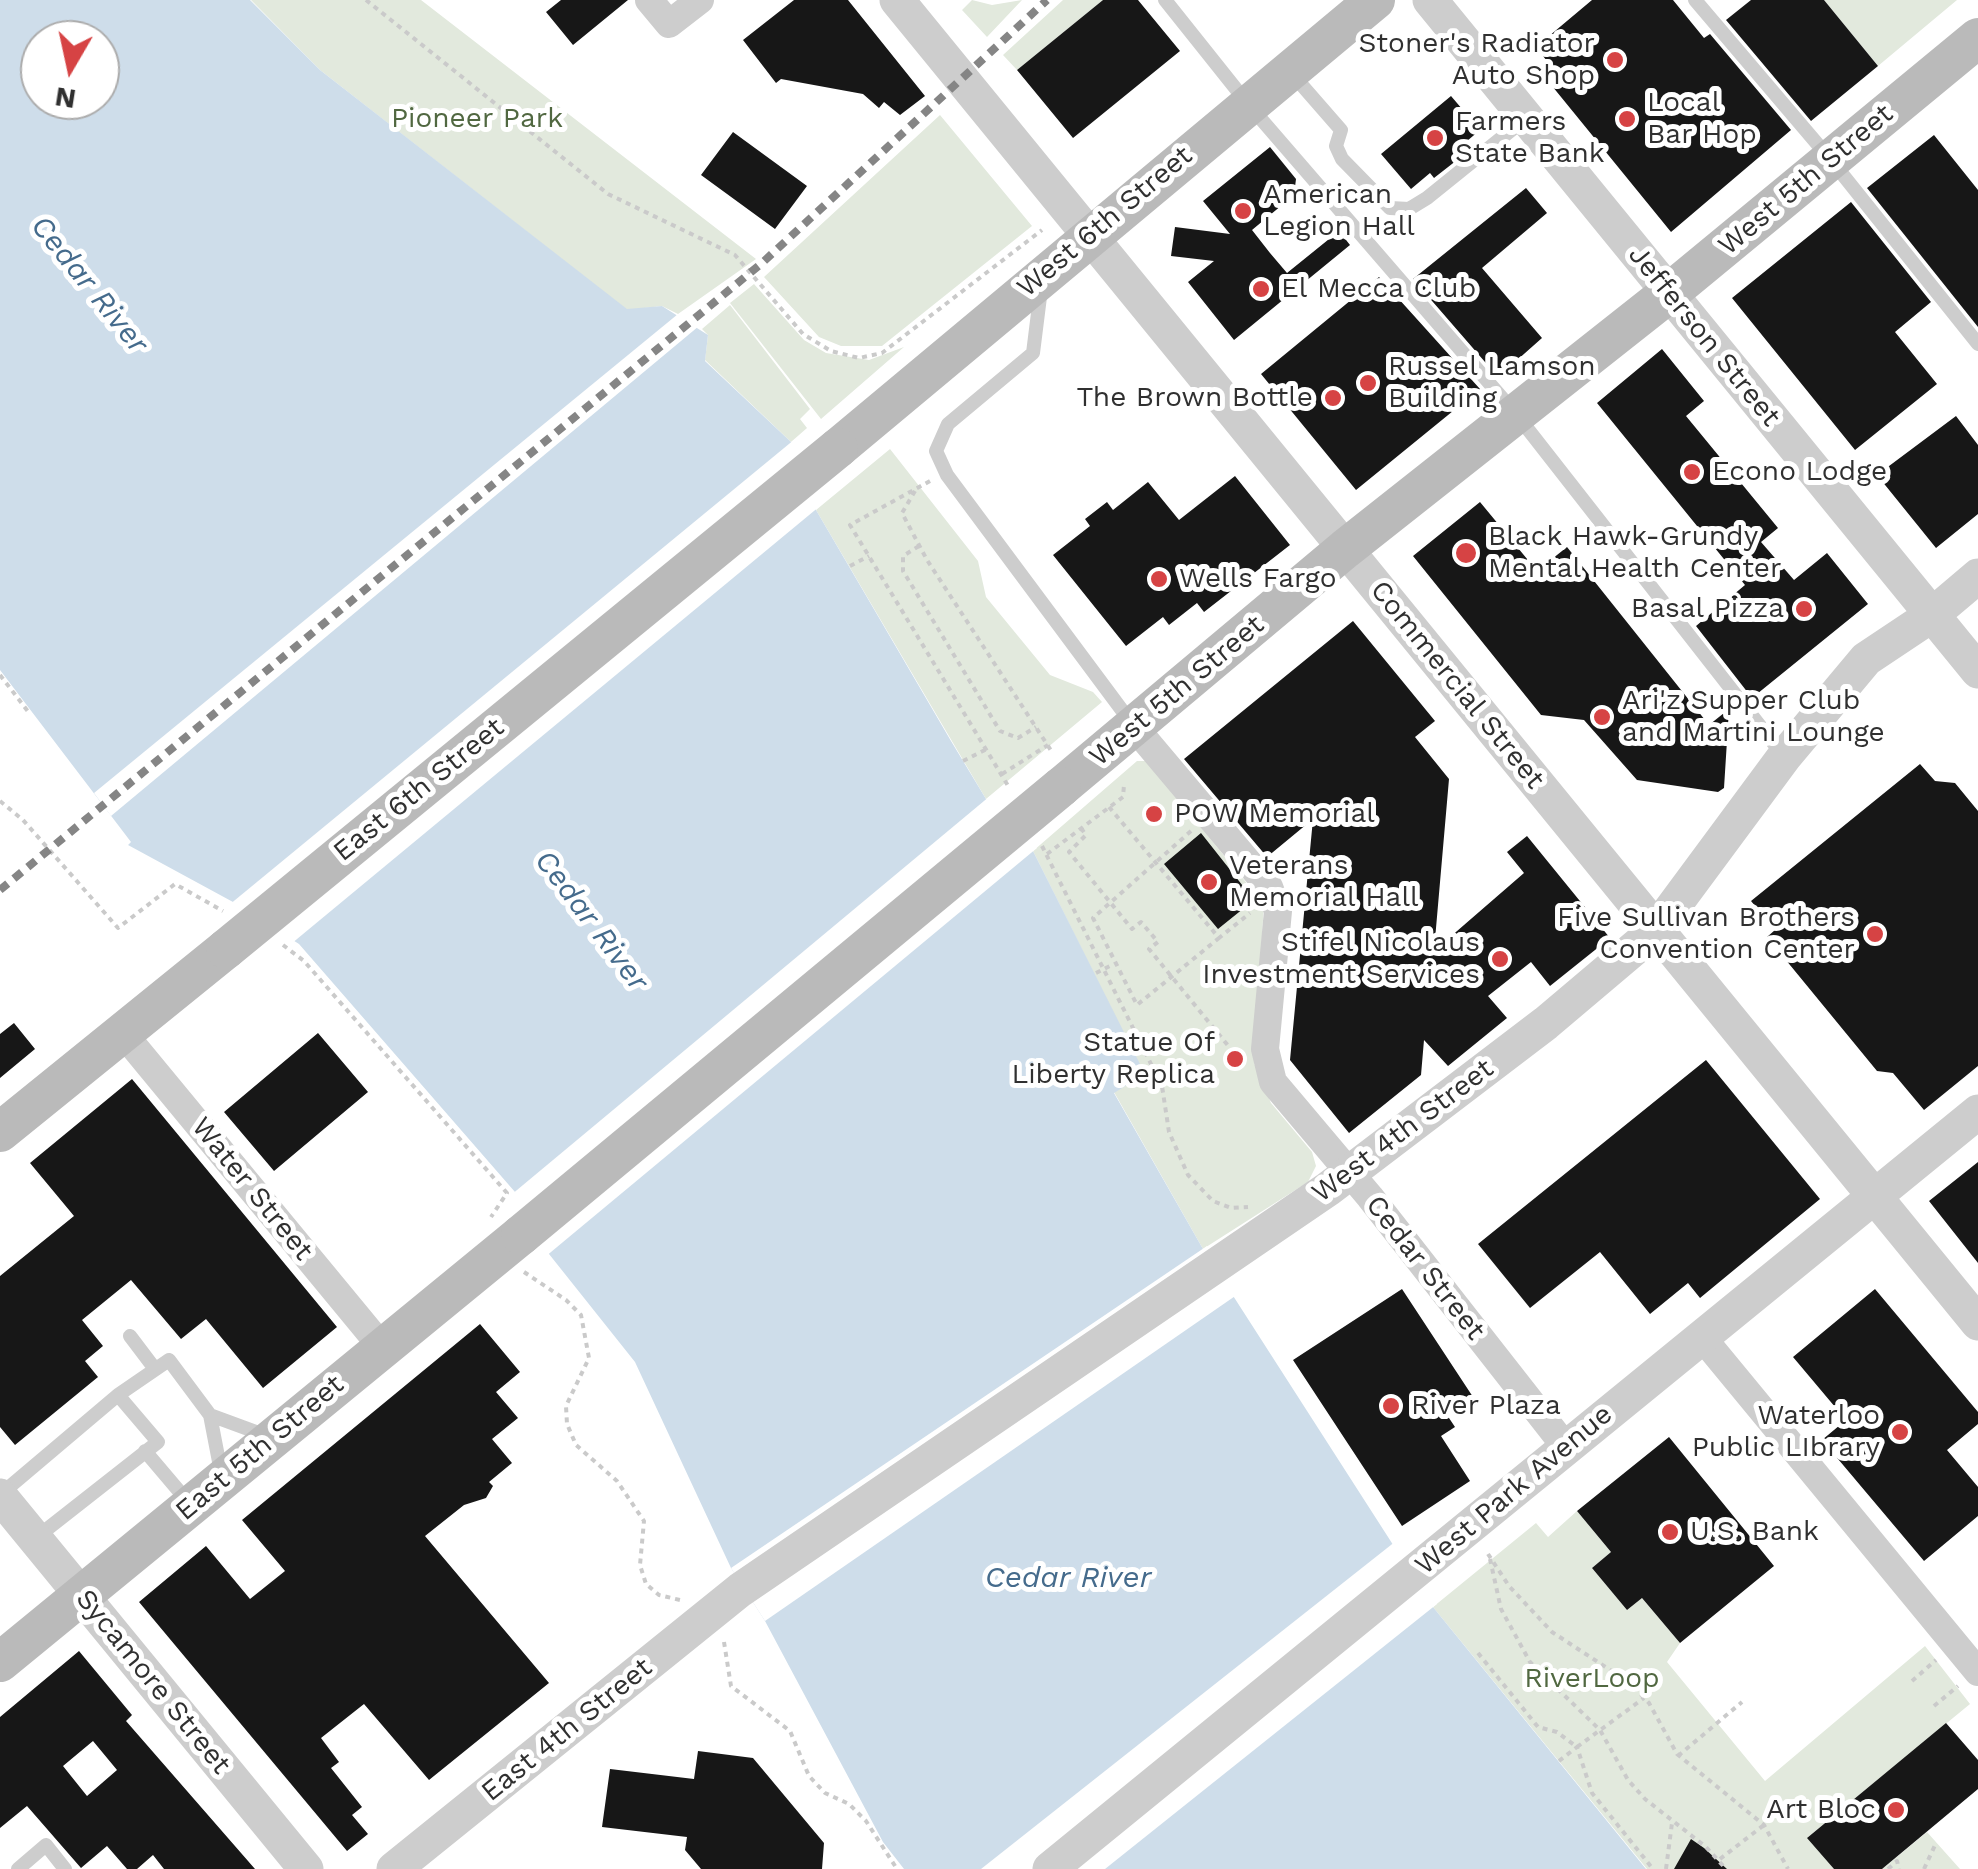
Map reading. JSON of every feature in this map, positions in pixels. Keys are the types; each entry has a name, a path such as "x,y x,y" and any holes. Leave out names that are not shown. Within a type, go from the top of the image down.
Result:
{"main road":[{"name":"West 6th Street","path":"838,448 1042,273 1375,0"},
{"name":"West 5th Street","path":"506,1225 1057,769 1136,728 1346,549 1670,293 1978,38"},
{"name":"East 6th Street","path":"0,1132 122,1032 232,934 838,448"},
{"name":"East 5th Street","path":"0,1662 382,1346 506,1225"}],"street":[{"path":"649,0 670,24 700,0"},
{"name":"Commercial Street","path":"897,0 1978,1324"},
{"name":"Jefferson Street","path":"1430,0 1978,671"},
{"name":"West 4th Street","path":"740,1590 1256,1222 1348,1174 1448,1093 1546,1024 1656,930 1784,756 1866,659 1932,615 1978,576"},
{"name":"Cedar Street","path":"1136,728 1269,887 1278,911 1266,1065 1273,1082 1565,1446"},
{"name":"Water Street","path":"122,1032 382,1346"},
{"name":"West Park Avenue","path":"1050,1869 1978,1112"},
{"path":"1701,1336 1965,1664"},
{"name":"Sycamore Street","path":"0,1496 306,1869"},
{"name":"East 4th Street","path":"394,1869 740,1590"}],"lane":[{"path":"1165,0 1248,104 1516,414 1784,756"},
{"path":"1695,0 1831,160 1978,344"},
{"path":"1289,71 1341,130 1336,146 1342,159 1390,208 1409,209 1526,118"},
{"path":"1042,273 1033,354 948,424 936,451 946,472 1111,700 1136,728"},
{"path":"130,1336 155,1369"},
{"path":"0,1496 118,1395 168,1360 210,1414 222,1478"},
{"path":"34,1538 158,1442 118,1395"},
{"path":"210,1414 272,1438"},
{"path":"145,1451 190,1505"},
{"path":"18,1869 46,1845 65,1869"}],"path":[{"path":"366,0 608,194 734,255 803,334 831,351 858,358 882,353 1042,230"},
{"path":"946,472 850,525 1011,790"},
{"path":"918,488 905,502 902,513 919,546 1048,746 1057,769"},
{"path":"919,546 903,556 903,571 1000,731 1018,738 1036,727"},
{"path":"850,566 868,556"},
{"path":"0,675 30,714"},
{"path":"1002,774 1048,746"},
{"path":"964,762 987,748"},
{"path":"1046,854 1122,796 1124,784"},
{"path":"0,801 23,820 118,928 175,884 232,934"},
{"path":"1109,807 1219,938"},
{"path":"1198,825 1093,918 1137,1006 1260,904"},
{"path":"1081,828 1086,835 1069,852 1132,929 1142,922 1158,942 1149,950 1244,1065"},
{"path":"1038,838 1162,1086 1170,1132 1188,1175 1213,1201 1256,1222"},
{"path":"270,938 304,961 507,1193 506,1225 580,1316 589,1358 566,1406 568,1424 576,1445 617,1481 644,1520 640,1566 646,1584 659,1595 680,1600 702,1597 723,1630 731,1686 790,1731 809,1776 825,1794 849,1804 866,1821 898,1869"},
{"path":"1096,973 1116,963"},
{"path":"1726,1869 1628,1780 1600,1730 1548,1683 1516,1641 1501,1609 1488,1554 1509,1586 1552,1632 1630,1684 1644,1698 1678,1756 1764,1825 1788,1869"},
{"path":"1478,1652 1538,1727 1556,1732 1577,1747 1592,1793 1652,1869"},
{"path":"1912,1681 1965,1664"},
{"path":"1934,1706 1965,1664"},
{"path":"1559,1761 1644,1698"},
{"path":"1678,1756 1742,1702"},
{"path":"1666,1869 1672,1822"},
{"path":"1719,1860 1764,1825"},
{"path":"1924,1869 1936,1843"},
{"path":"1888,1869 1897,1862 1899,1869"}],"green space":[{"name":"Pioneer Park","path":"251,0 421,0 756,259 678,314 662,306 627,310 320,70"},
{"path":"972,0 992,5 1022,0 987,37 962,10"},
{"path":"1063,0 1103,0 1017,70 1003,55"},
{"path":"1824,0 1957,0 1878,66"},
{"path":"940,115 1032,226 882,346 841,346 819,337 764,277"},
{"path":"754,284 804,340 826,353 869,360 904,347 821,419 730,303"},
{"path":"730,305 810,409 800,419 807,428 791,442 705,360 708,335 702,329"},
{"path":"890,449 978,561 986,597 1050,675 1093,692 1102,702 986,799 816,510"},
{"path":"1137,761 1146,761 1264,904 1254,1063 1271,1103 1312,1152 1316,1166 1308,1182 1203,1249 1114,1092 1144,1074 1033,851"},
{"name":"RiverLoop","path":"1577,1511 1611,1552 1592,1568 1627,1610 1642,1598 1680,1643 1667,1662 1765,1781 1925,1646 1970,1704 1808,1837 1834,1869 1647,1869 1433,1607 1536,1523 1548,1537"},
{"path":"1927,1832 1960,1869 1882,1869 1898,1856"}],"water":[{"name":"Cedar River","path":"0,0 250,0 320,70 627,309 662,306 708,335 705,361 791,442 816,510 951,741 986,799 1033,851 1145,1074 1114,1093 1203,1249 1433,1607 1646,1869 904,1869 883,1842 765,1621 731,1568 635,1362 549,1254 515,1192 299,944 233,902 128,845 131,842 0,670"}],"pier":[{"path":"678,314 699,326 111,816 94,793"},
{"path":"795,439 820,506 291,944 229,905"},
{"path":"990,796 1037,848 545,1257 511,1195"},
{"path":"1207,1246 1241,1292 765,1621 731,1568"},
{"path":"1396,1541 1437,1604 1105,1869 981,1869"}],"building":[{"path":"561,0 628,0 573,45 546,12"},
{"path":"794,0 848,0 925,96 900,115 884,102 879,108 863,94 781,79 776,83 743,40"},
{"path":"1103,0 1138,0 1180,51 1073,138 1017,70"},
{"path":"1592,0 1673,0 1704,38 1710,34 1791,130 1671,232 1548,81 1557,74 1536,47"},
{"path":"1751,0 1824,0 1878,66 1811,121 1726,20"},
{"name":"Farmers State Bank","path":"1451,96 1480,130 1460,147 1466,153 1434,178 1430,173 1411,189 1381,154"},
{"path":"733,132 807,186 775,229 701,175"},
{"path":"1934,135 1978,190 1978,327 1867,188"},
{"path":"1270,147 1296,179 1294,195 1252,230 1270,253 1287,273 1339,231 1350,245 1234,340 1188,282 1214,261 1171,256 1175,227 1230,234 1203,201"},
{"path":"1526,188 1547,213 1482,268 1542,338 1498,377 1413,279"},
{"path":"1851,202 1931,302 1895,332 1937,384 1855,450 1732,298"},
{"name":"Russel Lamson Building","path":"1379,277 1480,389 1356,490 1261,374"},
{"path":"1662,349 1704,401 1686,416 1778,528 1761,542 1794,580 1827,553 1868,604 1752,698 1696,626 1745,585 1597,403"},
{"path":"1956,416 1978,445 1978,514 1936,548 1877,475"},
{"name":"Wells Fargo","path":"1235,476 1290,545 1204,612 1197,603 1169,625 1163,617 1126,646 1053,555 1090,526 1085,519 1107,502 1113,510 1148,482 1179,520"},
{"path":"1480,502 1537,571 1567,547 1709,725 1729,709 1724,788 1718,792 1637,780 1584,720 1541,715 1413,556"},
{"path":"1353,621 1435,721 1415,737 1449,779 1434,951 1524,873 1507,852 1527,836 1610,938 1550,986 1531,962 1488,996 1507,1018 1448,1066 1424,1040 1421,1075 1349,1133 1290,1060 1313,819 1267,857 1184,759"},
{"name":"Five Sullivan Brothers Convention Center","path":"1920,764 1935,781 1955,783 1978,811 1978,1066 1924,1110 1893,1073 1877,1071 1767,937 1775,930 1751,901"},
{"name":"Veterans Memorial Hall","path":"1201,833 1254,900 1218,929 1164,864"},
{"path":"14,1023 35,1049 0,1078 0,1034"},
{"path":"318,1033 368,1092 274,1171 224,1112"},
{"path":"1706,1060 1820,1199 1700,1298 1688,1283 1650,1314 1600,1252 1530,1308 1478,1244"},
{"path":"132,1079 337,1327 263,1388 206,1319 181,1339 131,1280 82,1320 103,1346 85,1361 98,1377 15,1445 0,1427 0,1276 74,1216 30,1163"},
{"path":"1978,1162 1978,1263 1929,1201"},
{"name":"River Plaza","path":"1402,1289 1473,1397 1447,1415 1455,1427 1441,1436 1470,1481 1402,1526 1293,1360"},
{"name":"Waterloo Public LIbrary","path":"1875,1289 1978,1412 1978,1424 1947,1450 1978,1487 1978,1516 1924,1561 1822,1440 1846,1420 1793,1357"},
{"path":"480,1324 520,1372 496,1392 518,1418 492,1439 512,1463 489,1482 493,1486 486,1498 464,1505 425,1536 549,1683 429,1780 364,1704 321,1738 339,1762 331,1768 362,1807 352,1815 368,1834 347,1851 139,1602 206,1546 250,1599 285,1571 242,1520"},
{"name":"U.S. Bank","path":"1669,1437 1774,1566 1680,1643 1642,1598 1627,1610 1592,1568 1611,1552 1577,1511"},
{"path":"79,1651 132,1715 126,1721 255,1869 164,1869 153,1855 137,1869 127,1869 107,1846 81,1868 27,1806 0,1828 0,1717","holes":["93,1741 117,1770 87,1796 63,1766"]},
{"name":"Art Bloc","path":"1946,1723 1978,1760 1978,1789 1882,1869 1834,1869 1807,1838"},
{"path":"698,1751 753,1758 824,1843 822,1869 701,1869 685,1850 687,1837 602,1827 610,1769 694,1779"},
{"path":"1691,1839 1704,1848 1727,1869 1674,1869"}],"railway":[{"path":"0,890 762,263 1047,0"}],"place":[{"name":"Stoner's Radiator Auto Shop","path":"1615,60"},
{"name":"Local Bar Hop","path":"1627,119"},
{"name":"Farmers State Bank","path":"1435,138"},
{"name":"American Legion Hall","path":"1243,211"},
{"name":"El Mecca Club","path":"1261,289"},
{"name":"Russel Lamson Building","path":"1368,383"},
{"name":"The Brown Bottle","path":"1333,398"},
{"name":"Econo Lodge","path":"1692,472"},
{"name":"Black Hawk-Grundy Mental Health Center","path":"1466,553"},
{"name":"Wells Fargo","path":"1159,579"},
{"name":"Basal Pizza","path":"1804,609"},
{"name":"Ari'z Supper Club and Martini Lounge","path":"1602,717"},
{"name":"POW Memorial","path":"1154,814"},
{"name":"Veterans Memorial Hall","path":"1209,882"},
{"name":"Five Sullivan Brothers Convention Center","path":"1875,934"},
{"name":"Stifel Nicolaus Investment Services","path":"1500,959"},
{"name":"Statue Of Liberty Replica","path":"1235,1059"},
{"name":"River Plaza","path":"1391,1406"},
{"name":"Waterloo Public LIbrary","path":"1900,1432"},
{"name":"U.S. Bank","path":"1670,1532"},
{"name":"Art Bloc","path":"1896,1810"}]}
